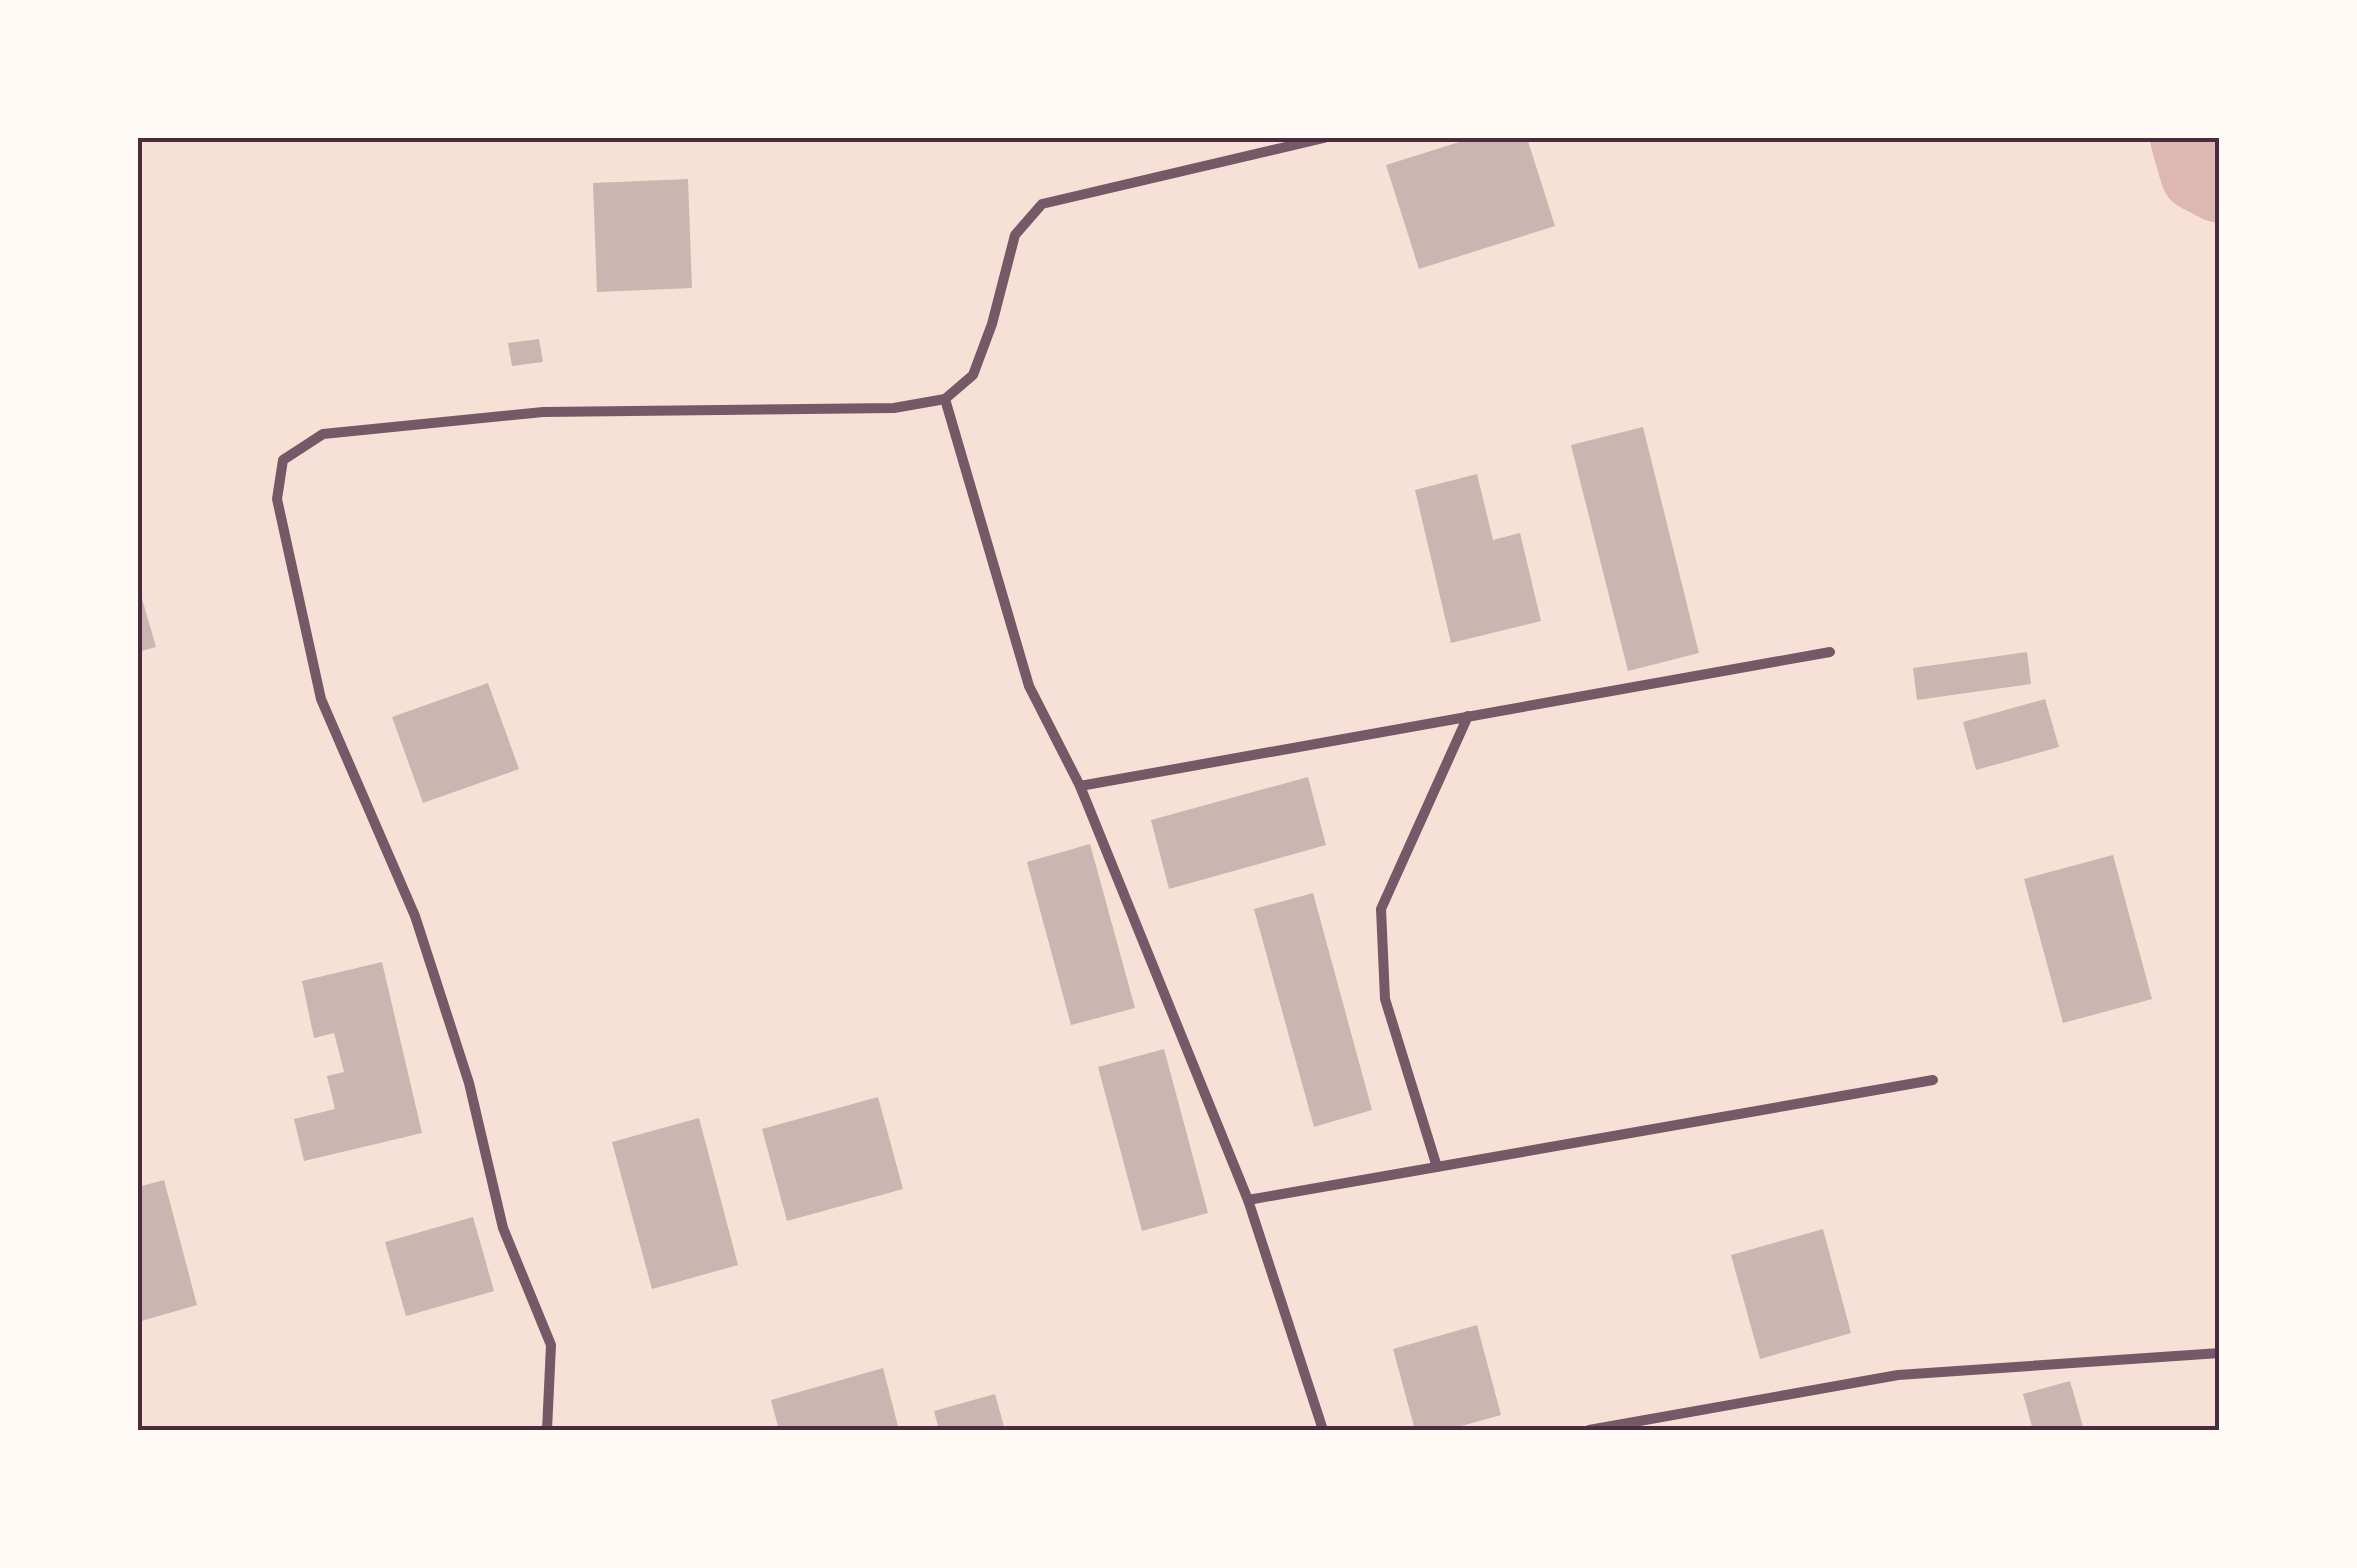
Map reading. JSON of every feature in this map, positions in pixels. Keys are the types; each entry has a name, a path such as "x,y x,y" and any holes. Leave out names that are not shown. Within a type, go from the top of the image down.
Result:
{"street":[{"path":"547,1430 551,1345 503,1228 468,1084 415,916 322,699 277,499 282,460 323,434 543,412 894,408 945,399 973,375 992,324 1015,235 1042,204 1324,138"},
{"path":"945,399 1030,686 1080,786 1248,1200 1323,1430"},
{"path":"1080,786 1830,652"},
{"path":"1437,1167 1384,999 1380,909 1468,716"},
{"path":"1248,1200 1933,1080"},
{"path":"1589,1430 1898,1376 2220,1353"}],"building":[{"path":"1472,138 1527,138 1555,226 1419,269 1386,165"},
{"path":"688,179 692,288 597,292 593,183"},
{"path":"539,339 543,362 512,366 508,343"},
{"path":"1643,427 1699,653 1628,671 1571,445"},
{"path":"1477,474 1493,540 1520,533 1541,621 1451,643 1415,490"},
{"path":"138,585 156,647 138,652"},
{"path":"2027,652 2031,684 1917,700 1913,668"},
{"path":"488,683 519,769 423,803 392,717"},
{"path":"2045,699 2059,747 1976,770 1963,722"},
{"path":"1308,777 1326,845 1169,889 1151,820"},
{"path":"1090,844 1135,1008 1071,1025 1027,862"},
{"path":"2113,855 2152,999 2063,1023 2024,879"},
{"path":"1313,893 1372,1110 1314,1127 1254,909"},
{"path":"382,962 422,1133 304,1161 294,1119 335,1109 327,1076 344,1072 334,1033 314,1038 302,981"},
{"path":"1164,1049 1208,1213 1142,1231 1098,1067"},
{"path":"878,1097 903,1189 787,1221 762,1129"},
{"path":"699,1118 738,1265 652,1289 612,1142"},
{"path":"164,1180 197,1305 138,1322 138,1187"},
{"path":"473,1217 494,1291 406,1316 385,1242"},
{"path":"1823,1229 1851,1333 1760,1359 1731,1255"},
{"path":"1477,1325 1501,1415 1447,1430 1415,1430 1393,1349"},
{"path":"883,1368 899,1430 779,1430 771,1400"},
{"path":"2070,1381 2084,1430 2033,1430 2023,1394"},
{"path":"995,1394 1005,1430 939,1430 934,1411"}],"waterway":[{"path":"2189,138 2199,173 2220,184"}]}
